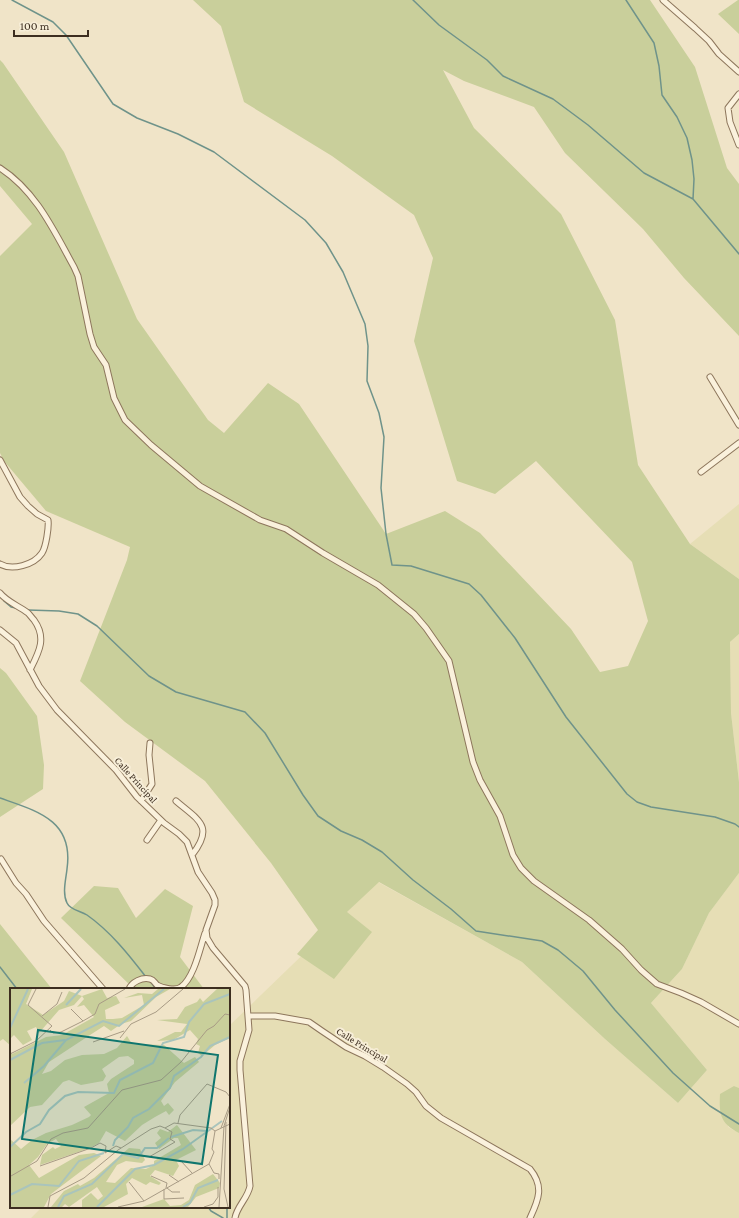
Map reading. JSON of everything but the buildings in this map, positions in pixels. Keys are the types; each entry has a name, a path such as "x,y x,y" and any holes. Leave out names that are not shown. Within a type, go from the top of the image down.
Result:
{"street":[{"path":"663,0 709,41 719,54 739,72"},
{"path":"739,94 728,108 730,122 739,145"},
{"path":"0,168 24,189 44,212 74,267 78,276 94,347 106,366 114,398 125,420 151,446 200,486 260,520 286,529 323,553 378,585 414,614 426,628 448,661 473,762 480,780 500,816 513,855 520,868 534,881 589,920 622,949 645,974 657,984 681,992 739,1024"},
{"path":"710,377 739,425"},
{"path":"701,472 739,443"},
{"path":"0,460 20,496 37,514 48,520 49,528 43,553 34,560 25,565 12,567 0,564"},
{"path":"0,593 29,614 39,628 42,638 37,656 30,670"},
{"name":"Calle Principal","path":"0,630 16,644 39,686 57,710 119,773 141,801 161,820 186,840 198,872 212,893 215,900 215,905 193,969 188,979 181,987 178,988"},
{"path":"141,801 152,784 149,760 150,743"},
{"path":"176,800 198,820 202,827 203,837 192,855"},
{"path":"147,840 161,820"},
{"path":"1,859 16,883 26,894 44,921 101,988"},
{"path":"206,930 209,942 245,986 248,1016 248,1034 241,1056 240,1070 250,1186 247,1195 237,1210 234,1218"},
{"name":"Calle Principal","path":"130,988 135,982 147,978 154,980 156,984 162,987 168,988"},
{"name":"Calle Principal","path":"248,1016 275,1016 308,1022 346,1048 365,1056 407,1084 416,1092 426,1106 441,1118 530,1169 537,1179 539,1188 536,1206 530,1218"}],"shaded area":[{"path":"739,504 739,579 690,544"},
{"path":"739,634 739,782 731,713 730,642"},
{"path":"739,873 739,1088 734,1086 728,1127 739,1133 739,1218 31,1218 41,1208 230,1208 230,1025 378,882 522,962 605,1039 678,1103 707,1070 651,1003 682,969 709,913"}],"green space":[{"path":"193,0 650,0 695,67 727,168 739,184 739,336 684,278 643,229 565,153 534,107 464,81 443,70 474,128 561,214 615,320 638,465 690,544 739,579 739,634 730,642 731,713 739,782 739,873 709,913 682,969 651,1003 707,1070 678,1103 605,1039 522,962 379,882 347,912 372,932 334,979 297,954 318,930 271,863 205,781 125,722 80,681 127,560 130,547 46,511 4,461 0,453 0,256 32,224 0,186 0,60 64,152 137,319 208,420 224,433 268,383 299,404 386,534 445,511 480,533 571,629 600,672 628,666 648,621 632,562 536,461 495,494 457,481 414,341 433,258 414,215 332,156 244,102 221,26"},
{"path":"739,0 739,34 718,14"},
{"path":"0,668 6,673 37,716 44,765 43,789 0,817"},
{"path":"94,886 118,888 136,918 165,889 193,906 180,957 203,988 133,988 61,918"},
{"path":"0,924 51,988 10,988 10,1045 3,1039 0,1041"},
{"path":"734,1086 739,1088 739,1133 724,1122 720,1107 720,1094"}],"waterway":[{"path":"12,0 53,22 66,35 113,104 137,118 178,134 214,152 305,220 326,243 343,272 365,324 368,346 367,381 379,413 384,437 381,488 386,534 392,565 411,566 469,584 481,595 515,638 566,717 627,794 637,802 651,807 715,817 735,824 739,827"},
{"path":"413,0 439,25 487,60 503,76 553,99 588,125 644,173 693,199 739,254"},
{"path":"626,0 654,43 659,66 662,95 677,117 687,138 692,160 694,179 693,199"},
{"path":"4,601 11,607 16,608"},
{"path":"28,610 59,611 78,614 97,626 149,676 176,692 245,712 265,733 303,795 318,816 341,831 362,840 382,852 413,880 451,909 476,931 542,941 558,950 583,971 615,1010 673,1073 710,1106 739,1124"},
{"path":"0,798 39,813 59,828 65,839 68,852 65,882 66,899 68,905 73,909 87,915 104,928 146,977"},
{"path":"0,967 16,988"},
{"path":"150,981 155,988"},
{"path":"209,1208 223,1218"},
{"path":"227,1208 227,1218"}]}
